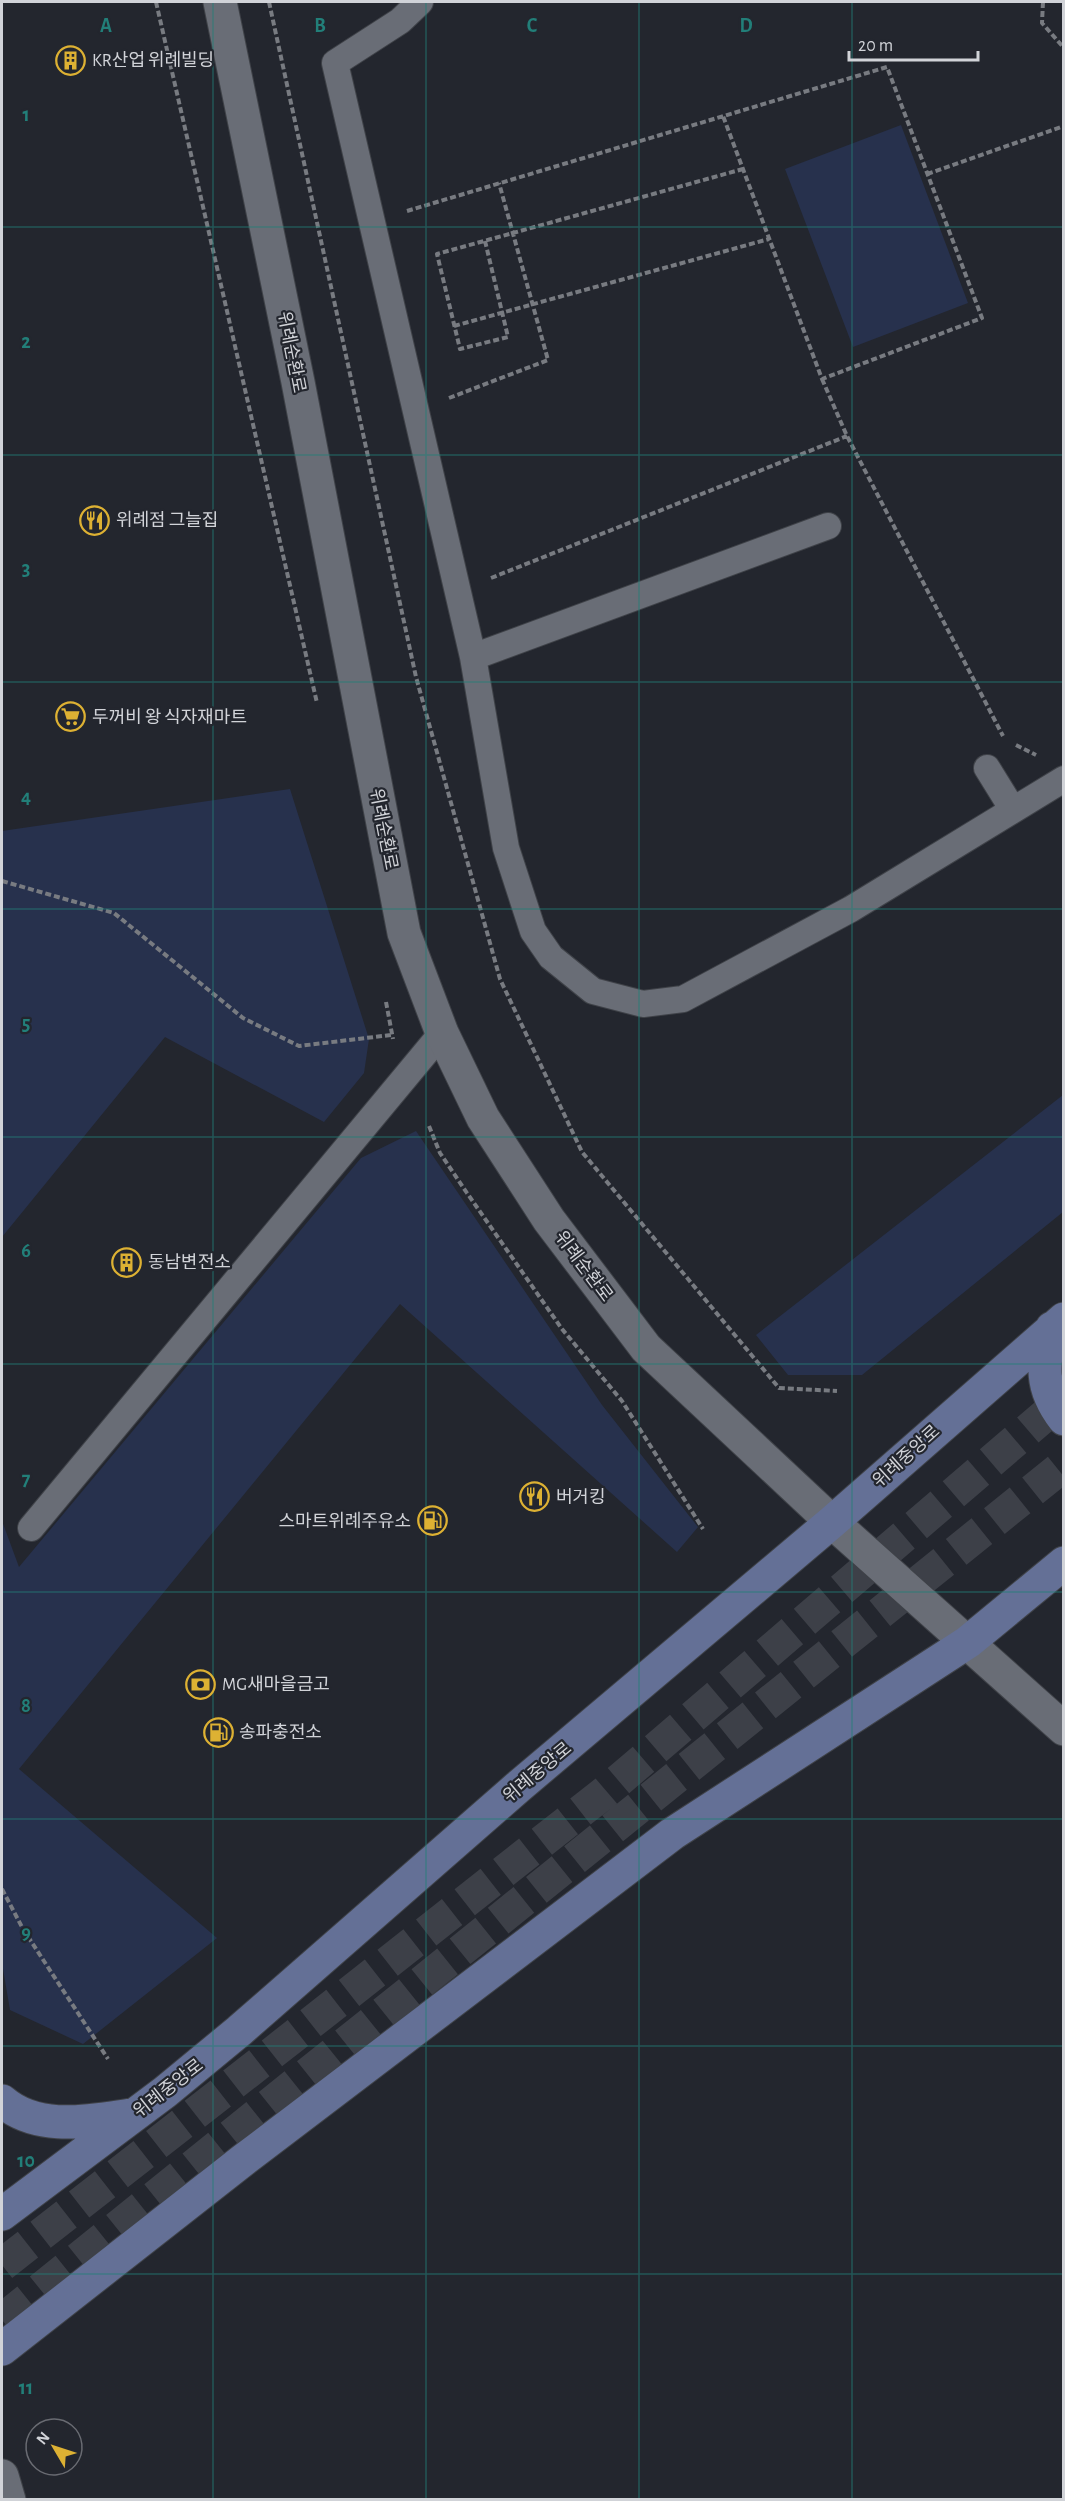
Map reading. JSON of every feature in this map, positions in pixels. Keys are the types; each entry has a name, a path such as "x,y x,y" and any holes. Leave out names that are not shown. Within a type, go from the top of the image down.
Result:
{"main road":[{"name":"위례중앙로","path":"2,2214 239,2031 518,1787 832,1522 1058,1324"},
{"path":"1058,1324 1045,1352 1044,1382 1064,1419"},
{"path":"2,2349 242,2161 672,1834 968,1642 1064,1563"},
{"path":"2,2102 22,2115 43,2121 73,2122 133,2115"}],"street":[{"name":"위례순환로","path":"220,2 298,382 404,933 442,1033 489,1127 549,1220 646,1348 832,1522 1064,1729"},
{"path":"2,2476 9,2499"}],"lane":[{"path":"420,2 400,21 334,63 473,657 506,849 533,931 551,957 593,991 643,1004 684,999 850,909 1064,779"},
{"path":"473,657 828,526"},
{"path":"987,768 1013,810"},
{"path":"31,1528 442,1033"}],"path":[{"path":"156,2 317,706"},
{"path":"1043,2 1042,23 1064,48"},
{"path":"405,212 887,67 982,318 822,379"},
{"path":"723,116 822,379 847,436 1004,740"},
{"path":"927,174 1064,126"},
{"path":"484,241 508,337 459,349 437,254 742,169"},
{"path":"447,399 548,360 499,183"},
{"path":"454,326 769,238"},
{"path":"480,583 847,436"},
{"path":"1013,744 1039,756"},
{"path":"2,881 114,913 243,1018 299,1046 391,1035"},
{"path":"384,996 391,1035 395,1043"},
{"path":"429,1126 440,1153 467,1193 562,1329 622,1401 703,1529"},
{"path":"2,1889 23,1929 108,2059"}],"shaded area":[{"path":"901,125 968,303 853,347 785,169"},
{"path":"290,789 369,1039 364,1073 324,1122 165,1037 2,1237 2,831"},
{"path":"1063,1095 1063,1212 862,1375 788,1375 756,1335"},
{"path":"416,1131 602,1405 698,1527 677,1552 400,1304 19,1769 217,1938 83,2044 10,2010 2,1963 2,1521 19,1567 361,1158"}],"tunnel":[{"path":"2,2265 604,1793 1064,1399"},
{"path":"2,2320 1064,1465"}],"place":[{"name":"KR산업 위례빌딩","path":"71,60"},
{"name":"위례점 그늘집","path":"95,520"},
{"name":"두꺼비 왕 식자재마트","path":"71,717"},
{"name":"동남변전소","path":"127,1262"},
{"name":"버거킹","path":"535,1497"},
{"name":"스마트위례주유소","path":"432,1521"},
{"name":"MG새마을금고","path":"201,1684"},
{"name":"송파충전소","path":"218,1732"}]}
